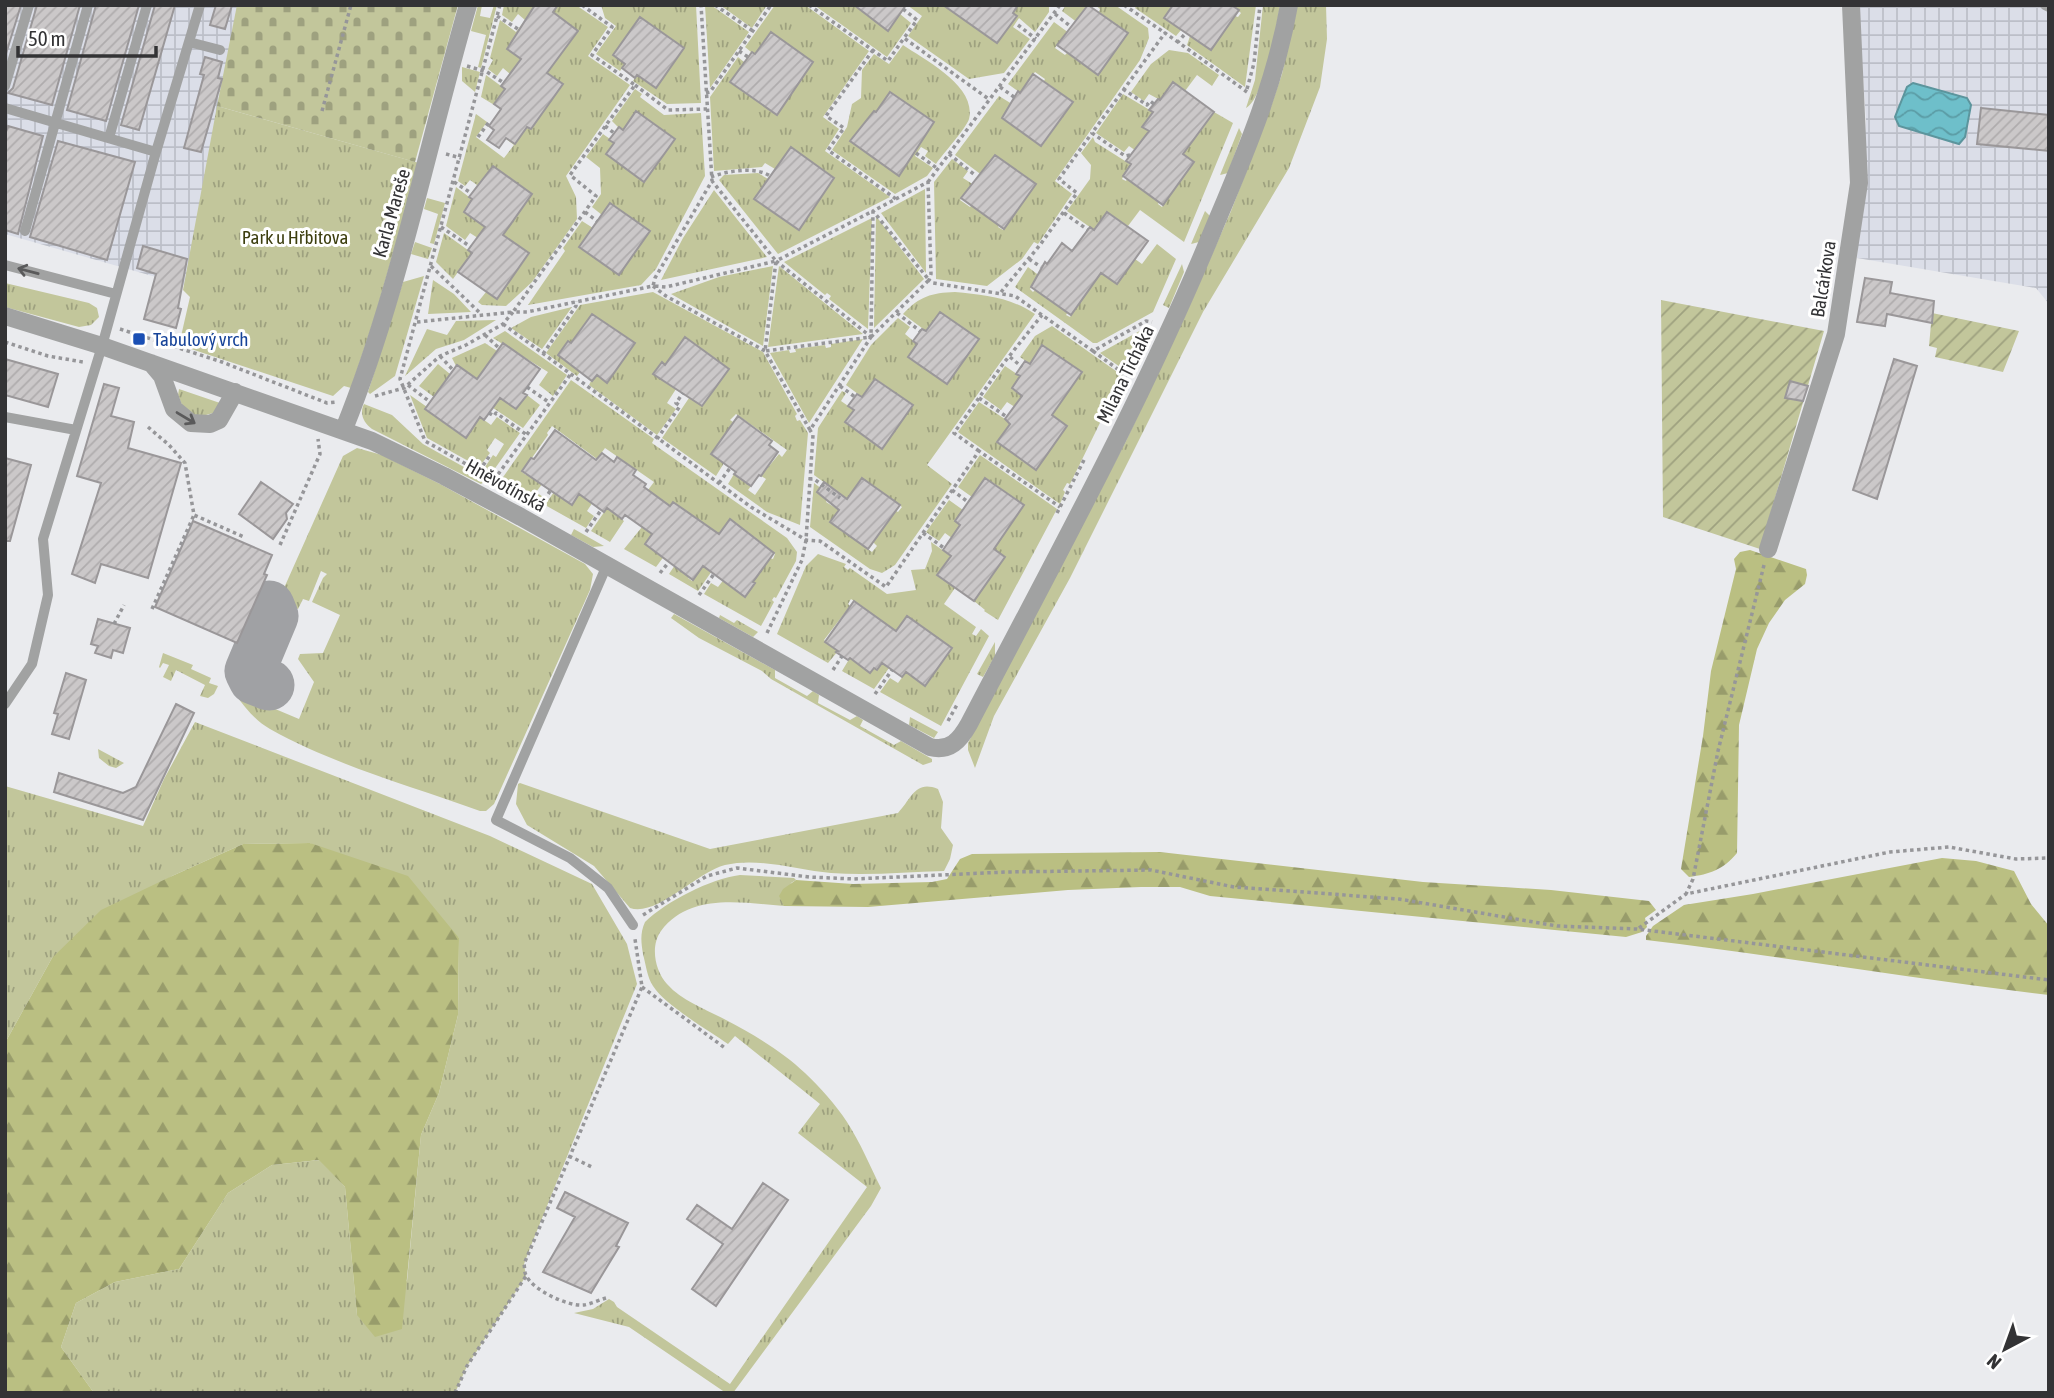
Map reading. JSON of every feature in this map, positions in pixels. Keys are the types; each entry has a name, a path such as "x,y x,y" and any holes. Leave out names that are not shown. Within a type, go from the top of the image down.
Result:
{"street":[{"name":"Karla Mareše","path":"344,429 360,387 402,252 468,5"},
{"name":"Milana Ticháka","path":"934,747 940,749 956,742 969,724 1055,562 1180,306 1248,149 1280,49 1289,5"},
{"name":"Balcárkova","path":"1768,549 1836,334 1859,183 1851,5"},
{"name":"Hněvotínská","path":"5,316 102,346 344,429 444,475 934,747"},
{"path":"151,363 162,376 174,410 191,423 210,424 219,420 234,392"}],"lane":[{"path":"5,86 29,5"},
{"path":"24,230 88,5"},
{"path":"109,138 146,5"},
{"path":"5,704 32,664 48,595 43,539 102,346 200,5"},
{"path":"189,42 220,50"},
{"path":"5,108 156,152"},
{"path":"5,265 116,294"},
{"path":"5,417 76,430"},
{"path":"607,565 496,820 570,858 608,888 633,925"}],"path":[{"path":"322,111 351,5"},
{"path":"500,5 400,379 425,441 517,493"},
{"path":"582,5 612,27 592,55 668,110 707,108"},
{"path":"701,5 711,179 776,261 871,337"},
{"path":"715,5 753,32"},
{"path":"706,93 710,92 771,5"},
{"path":"809,5 888,61 917,20 903,9"},
{"path":"416,322 513,312 653,286 666,287 776,261 928,181 1060,5"},
{"path":"1124,5 1132,7 1247,92"},
{"path":"1245,99 1254,63 1260,5"},
{"path":"1055,14 1070,26"},
{"path":"498,16 518,29"},
{"path":"1018,25 1036,39"},
{"path":"1001,293 1077,193 1059,179 1165,33"},
{"path":"1178,43 1184,35"},
{"path":"904,38 990,100"},
{"path":"873,50 826,116 844,128 828,150 896,199"},
{"path":"739,51 748,57"},
{"path":"462,65 484,71 504,83"},
{"path":"625,79 629,73"},
{"path":"366,398 404,388 440,356 503,324 596,196 570,175 635,85"},
{"path":"1000,87 1014,97"},
{"path":"1123,88 1147,105 1150,100 1154,104"},
{"path":"478,137 489,122"},
{"path":"605,126 614,133"},
{"path":"1092,133 1125,156 1130,155"},
{"path":"439,152 461,158"},
{"path":"916,153 938,169"},
{"path":"949,154 976,176"},
{"path":"653,286 711,179 722,173 762,170 770,176"},
{"path":"454,181 471,194"},
{"path":"810,430 871,337 929,280 928,181"},
{"path":"438,199 449,203"},
{"path":"873,211 933,283 1015,296 1128,375 1121,388"},
{"path":"871,337 873,211"},
{"path":"585,212 597,221"},
{"path":"1063,213 1088,230"},
{"path":"441,227 471,247"},
{"path":"1029,259 1041,267"},
{"path":"765,351 776,261"},
{"path":"431,266 481,314"},
{"path":"653,286 666,296 765,351 813,435 806,540 802,560 767,633"},
{"path":"543,354 576,306 576,302"},
{"path":"897,313 920,331"},
{"path":"1042,315 954,433 1060,507"},
{"path":"1093,351 1146,321 1152,322 1147,332"},
{"path":"503,324 751,507 806,540 820,541 886,587 979,451"},
{"path":"118,328 222,362 327,403 335,403 341,396"},
{"path":"485,334 499,348"},
{"path":"765,351 871,337"},
{"path":"5,342 48,356 83,362"},
{"path":"440,356 453,370"},
{"path":"1010,356 1021,367"},
{"path":"494,480 570,375"},
{"path":"581,383 585,377"},
{"path":"408,385 430,402"},
{"path":"839,385 855,397"},
{"path":"527,387 550,403"},
{"path":"657,439 680,406 676,403 683,393"},
{"path":"979,398 1007,417"},
{"path":"489,413 494,416 496,413 527,435"},
{"path":"148,427 185,463 194,515 152,609"},
{"path":"1054,519 1091,447"},
{"path":"479,471 491,454"},
{"path":"719,484 730,468"},
{"path":"280,545 310,477"},
{"path":"808,479 814,479 840,498"},
{"path":"952,490 968,502"},
{"path":"550,491 541,506 552,512"},
{"path":"596,537 586,532 601,510"},
{"path":"194,515 244,537"},
{"path":"922,533 944,548"},
{"path":"1686,894 1693,879 1718,751 1768,549"},
{"path":"660,573 668,563"},
{"path":"699,595 714,574"},
{"path":"114,624 124,605"},
{"path":"833,670 842,656"},
{"path":"875,694 892,670"},
{"path":"934,747 961,696"},
{"path":"1637,929 1686,894 1890,852 1949,847 2016,859 2049,858"},
{"path":"606,1298 583,1306 564,1302 545,1293 526,1276 524,1264 642,987 633,925 646,912 708,876 737,868 809,877 854,879 1006,872 1151,870 1234,887 1399,899 1557,926 1637,929 2049,980"},
{"path":"642,987 725,1048"},
{"path":"569,1156 592,1167"},
{"path":"455,1393 467,1366 526,1276"}],"shaded area":[{"path":"5,5 243,5 191,287 5,234"},
{"path":"1858,5 2049,5 2049,304 2036,288 1857,258 1866,120"}],"green space":[{"path":"237,5 458,5 415,162 217,106"},
{"path":"478,5 482,5 480,16 490,18 494,5 497,5 481,68 478,67 486,35 471,31"},
{"path":"504,5 576,5 608,27 588,56 630,85 566,176 576,197 577,219 532,282 506,306 482,305 478,302 486,292 497,299 529,254 503,235 531,195 487,178 464,211 488,229 481,240 470,233 465,240 446,226 456,187 469,197 477,185 470,180 465,186 458,181 476,114 487,122 476,137 504,158 514,145 489,126 501,109 481,97 486,75 501,86 510,74 503,68 497,76 488,69 493,60 490,58 500,20 516,32 525,20 518,14 512,22 502,15"},
{"path":"601,5 696,5 701,103 667,104 633,81 638,73 625,64 620,71 596,54 616,26 605,18"},
{"path":"705,5 711,5 749,32 710,88"},
{"path":"720,5 767,5 752,28"},
{"path":"775,5 805,5 869,51 823,117 839,129 825,151 890,197 778,254 719,180 724,175 758,173 768,179 775,169 765,163 762,167 714,171 710,97 738,57 744,62 751,52 745,47"},
{"path":"814,5 906,5 900,14 911,23 887,57"},
{"path":"907,5 1049,5 1049,12 1035,32 1019,18 1013,27 1030,39 1004,73 969,79 908,36 922,16"},
{"path":"1066,5 1088,5 1078,23 1062,11"},
{"path":"1095,5 1115,5 1148,28 1149,38 1140,60 1055,181 1072,194 1038,244 1034,242 1022,259 987,286 936,279 934,182 952,159 968,171 963,178 974,185 960,200 970,207 972,205 1003,230 1036,184 995,155 983,176 955,155 999,96 1012,104 1002,118 1042,146 1073,102 1035,72 1022,94 1008,84 1054,22 1069,33 1055,48 1065,55 1067,53 1098,75 1128,33 1099,12 1100,9"},
{"path":"1137,5 1173,5 1164,18 1181,30 1176,36 1135,8"},
{"path":"1231,5 1256,5 1245,87 1187,45 1190,36 1211,50 1235,16 1238,17 1241,13"},
{"path":"1263,5 1280,5 1263,77 1252,102 1246,108 1255,80"},
{"path":"1297,5 1326,5 1327,39 1320,87 1289,168 1203,312 1070,578 994,716 975,768 968,743 1126,441 1231,211 1282,74"},
{"path":"903,45 936,66 957,85 969,107 969,119 936,164 925,156 928,151 921,147 915,156 933,168 927,176 895,194 832,150 847,127 852,104 861,98 862,70 874,54 889,64"},
{"path":"1169,50 1188,53 1219,75 1212,86 1197,75 1185,91 1160,100 1149,94 1144,101 1131,92 1151,64"},
{"path":"462,67 480,72 475,92 462,81"},
{"path":"635,89 642,94 640,97 664,115 701,113 705,176 656,269 641,285 528,305 582,221 593,228 602,215 592,207 601,194 600,168 586,157 603,134 610,139 618,127 612,121"},
{"path":"1123,94 1153,112 1143,126 1152,133 1139,153 1129,146 1124,152 1096,133"},
{"name":"Park u Hřbitova","path":"217,106 419,163 375,316 351,388 344,386 333,396 179,345 190,297 183,290"},
{"path":"1214,112 1233,123 1184,242 1140,210 1128,226 1107,212 1094,230 1067,211 1090,179 1091,165 1081,153 1093,137 1095,142 1133,166 1122,179 1127,179 1162,207 1194,162 1183,154"},
{"path":"1239,128 1242,134 1228,173 1220,175"},
{"path":"925,189 926,273 881,213"},
{"path":"714,190 767,257 661,280 683,238"},
{"path":"427,198 445,203 434,244 430,243 438,214 424,209"},
{"path":"1205,211 1210,216 1199,242 1191,244"},
{"path":"876,216 924,279 874,328"},
{"path":"872,218 868,329 829,299 831,296 827,293 825,295 784,262"},
{"path":"444,233 472,253 453,279 436,262"},
{"path":"415,242 432,248 428,259 411,254"},
{"path":"1157,244 1176,259 1153,312 1097,343 1093,343 1015,287 1028,267 1041,277 1030,289 1068,312 1066,315 1070,317 1101,273 1135,259 1142,264"},
{"path":"1182,264 1184,272 1169,308 1163,305"},
{"path":"773,266 763,346 671,294 719,277"},
{"path":"779,266 863,334 768,347"},
{"path":"424,276 395,376 370,394 368,392 403,282"},
{"path":"433,280 454,294 471,312 428,314"},
{"path":"5,283 89,303 97,308 99,317 91,325 79,327 5,307"},
{"path":"653,292 763,352 797,414 797,421 800,420 808,433 800,525 767,512 728,484 734,474 751,486 748,490 755,495 766,479 761,476 779,454 782,457 787,450 736,414 711,454 724,463 716,476 662,438 689,398 676,389 667,403 676,409 657,435 589,385 591,381 580,372 577,376 546,353 580,305"},
{"path":"955,292 1006,300 1035,314 927,465 952,484 895,565 882,573 870,569 810,527 814,483 830,495 826,502 839,510 831,523 872,552 877,546 873,542 902,507 862,479 847,499 814,475 818,428 842,391 846,393 841,401 854,410 846,422 882,449 913,405 876,379 862,397 846,385 871,345 898,318 910,327 905,334 917,344 908,357 947,384 978,339 940,312 926,331 903,314 926,297"},
{"path":"1661,300 1824,331 1760,549 1663,517"},
{"path":"572,307 542,349 511,328 531,317"},
{"path":"1932,313 2019,331 2003,372 1935,357 1937,348 1929,346"},
{"path":"496,320 464,340 436,349 405,376 427,329 447,335 456,321"},
{"path":"1052,326 1123,376 1070,484 1067,483 1063,490 1065,492 1060,504 958,432 979,402 1011,423 998,442 1036,470 1067,426 1052,415 1081,372 1043,345 1030,364 1020,357 1035,336"},
{"path":"1145,328 1126,371 1100,353"},
{"path":"505,331 567,375 553,396 539,385 548,372 493,338"},
{"path":"863,339 809,423 770,353 789,350 790,353 796,352 795,349 825,345 826,348 831,347 831,344"},
{"path":"485,343 497,351 477,379 456,366 452,358"},
{"path":"438,364 450,374 434,397 419,386"},
{"path":"1005,366 1020,376 1012,389 1028,400 1021,411 1007,402 1001,410 983,397"},
{"path":"571,380 654,439 652,443 787,538 797,552 796,561 776,598 772,600 774,602 761,626 704,594 711,583 718,587 725,578 745,597 775,554 730,520 719,534 673,502 669,507 673,510 645,544 657,553 665,555 656,567 624,549 642,527 648,490 654,482 605,448 597,459 552,426 522,472 526,475 528,472 543,483 536,492 543,497 540,502 501,480"},
{"path":"179,389 220,403 213,413 199,417 184,410 178,395"},
{"path":"494,393 516,409 527,395 540,405 523,428 487,404"},
{"path":"410,395 465,438 480,417 491,425 497,417 520,433 491,474 483,470 504,444 495,438 487,450 490,453 479,467 427,438"},
{"path":"364,404 392,415 423,444 487,480 481,484 372,429 363,418"},
{"path":"357,448 382,455 440,484 585,564 593,574 590,590 494,804 486,811 373,774 295,742 260,722 236,695 241,682 265,692 261,703 299,719 314,682 298,659 300,654 323,653 340,615 312,602 327,574 321,571 309,601 303,599 298,609 287,605 280,597 343,456"},
{"path":"980,455 1057,509 998,620 974,601 1005,557 994,549 1024,505 986,478 972,497 958,487"},
{"path":"556,489 572,504 578,491 593,502 587,511 594,516 586,528 545,505"},
{"path":"949,500 963,510 969,531 960,544 945,533 939,541 926,532"},
{"path":"607,508 624,521 610,542 591,531"},
{"path":"574,529 604,546 593,547 571,535"},
{"path":"931,542 951,556 937,575 955,588 944,604 976,627 972,634 976,636 981,629 989,636 941,726 880,692 890,678 898,683 906,672 925,685 907,617 896,631 851,599 848,604 850,606 824,640 838,651 828,663 777,634 806,566 818,554 846,564 844,567 848,570 850,568 887,594 916,590 911,570 925,569 932,551"},
{"path":"1750,550 1806,569 1807,575 1805,584 1785,600 1769,623 1757,649 1739,725 1737,853 1727,864 1716,870 1689,877 1681,869 1711,671 1736,569 1734,559 1740,552"},
{"path":"675,565 690,575 688,578 692,581 702,568 700,565 714,568 698,591 669,574"},
{"path":"674,614 775,670 775,678 807,696 813,691 819,695 818,703 850,720 857,716 863,720 860,726 894,745 901,741 932,759 932,762 923,765 771,679 762,671 699,638 671,618"},
{"path":"720,615 734,623 737,620 758,632 753,637 719,618"},
{"path":"285,622 291,625 284,641 280,641 277,646 284,649 272,677 263,673 260,667 278,624"},
{"path":"995,642 995,656 983,677 977,674"},
{"path":"163,653 193,665 191,669 211,678 209,683 218,686 214,694 208,698 200,696 205,685 176,670 171,681 163,677 169,665 163,663 159,667"},
{"path":"883,655 889,668 874,689 842,671 851,656 877,670"},
{"path":"910,717 938,732 934,738 909,725"},
{"path":"195,722 490,836 592,884 627,944 637,984 530,1248 524,1264 526,1276 467,1366 455,1393 94,1393 61,1347 76,1303 115,1282 179,1269 228,1193 272,1165 320,1160 345,1187 357,1315 407,1281 421,1135 439,1093 458,1015 459,938 310,843 243,844 172,876 52,958 5,1043 5,786 143,826 164,779"},
{"path":"98,749 124,763 116,768 109,766 99,758"},
{"path":"520,783 710,849 898,813 915,792 930,787 938,789 943,802 941,828 953,845 944,871 845,874 765,863 725,865 652,906 630,908 594,866 527,825 516,804"},
{"path":"310,843 408,876 459,938 458,1015 439,1093 421,1135 402,1329 375,1337 357,1315 345,1187 319,1160 272,1165 228,1193 179,1269 115,1282 76,1303 61,1347 94,1393 5,1393 5,1043 52,958 101,910 243,844"},
{"path":"1160,852 1423,882 1551,890 1649,901 1656,910 1645,918 1647,927 1642,932 1626,937 1210,896 1180,887 1068,890 868,907 784,906 779,896 783,889 796,880 853,884 932,882 947,879 960,859 972,854"},
{"path":"1942,858 1976,861 2014,871 2031,904 2049,926 2049,995 1646,940 1653,926 1684,905"},
{"path":"740,875 796,880 791,883 784,906 718,903 687,910 673,919 661,931 656,944 655,958 659,972 680,996 767,1044 811,1078 847,1122 881,1188 871,1206 733,1393 726,1393 629,1327 574,1313 593,1309 609,1299 730,1384 867,1187 798,1133 820,1104 735,1036 728,1044 677,1009 659,993 649,979 641,942 645,922 689,892"}],"water":[{"path":"1913,83 1967,98 1971,105 1965,137 1959,144 1899,126 1895,117 1907,87"}],"building":[{"path":"5,5 21,5 5,57"},
{"path":"37,5 80,5 52,105 8,93 13,88"},
{"path":"96,5 139,5 106,121 67,110"},
{"path":"155,5 175,5 139,130 121,125"},
{"path":"216,5 232,5 225,29 210,25"},
{"path":"535,5 558,5 553,12 578,31 547,73 563,84 531,129 527,127 515,144 506,138 499,148 487,140 494,130 489,126 501,109 494,104 505,89 501,86 521,59 507,49"},
{"path":"854,5 906,5 888,31"},
{"path":"943,5 1018,5 1013,13 1017,16 997,43"},
{"path":"1088,5 1128,33 1098,75 1057,45"},
{"path":"1173,5 1231,5 1239,10 1211,50 1164,18"},
{"path":"640,17 684,48 656,88 637,75 635,78 622,68 625,64 613,55"},
{"path":"771,32 813,62 777,115 730,82"},
{"path":"205,57 222,62 218,78 222,79 201,152 184,148 204,75 200,74"},
{"path":"1033,74 1073,102 1041,146 1002,118 1018,91 1020,93"},
{"path":"1173,82 1214,112 1183,154 1194,162 1163,205 1123,176 1131,164 1126,161 1149,131 1142,127 1153,112 1149,110"},
{"path":"890,92 934,122 899,176 850,141"},
{"path":"1981,108 2049,115 2049,151 1977,144"},
{"path":"636,111 675,139 644,182 606,154 614,143 609,140 619,127 623,130"},
{"path":"8,126 43,136 18,234 5,230 5,135"},
{"path":"58,141 135,162 107,260 30,237"},
{"path":"791,147 834,178 799,230 754,199"},
{"path":"995,155 1036,184 1004,229 961,198"},
{"path":"493,166 532,194 503,235 529,253 497,299 458,272 472,253 468,250 485,227 464,212 472,199 469,197"},
{"path":"610,203 650,231 619,275 579,247"},
{"path":"1107,212 1148,241 1117,284 1101,273 1071,315 1031,287 1045,262 1047,264 1062,243 1072,251 1090,227 1094,230"},
{"path":"143,246 187,259 176,328 144,319 156,274 137,268"},
{"path":"1865,278 1892,282 1890,293 1934,301 1932,323 1887,314 1885,326 1857,322"},
{"path":"940,312 979,339 947,384 908,357 917,344 913,341 922,329 926,331"},
{"path":"592,314 635,343 607,383 597,375 592,381 558,355 568,341 571,343"},
{"path":"685,337 729,369 702,406 653,374 662,362 665,365"},
{"path":"503,343 540,369 523,393 527,395 516,409 500,398 484,420 480,417 466,438 425,409 457,365 477,379"},
{"path":"1042,345 1082,372 1052,415 1067,426 1036,470 997,442 1010,424 1005,419 1022,396 1012,388 1020,376 1016,374 1025,361 1030,364"},
{"path":"5,359 58,374 48,407 5,395"},
{"path":"1894,359 1917,366 1877,499 1853,490"},
{"path":"875,379 913,405 882,449 845,422 854,410 848,406 857,394 862,397"},
{"path":"1790,381 1808,386 1803,401 1785,398"},
{"path":"104,384 119,388 111,416 134,422 128,448 181,463 148,578 101,564 95,583 72,574 101,483 77,476"},
{"path":"738,416 772,441 769,445 778,452 751,486 711,454"},
{"path":"555,430 596,460 602,453 614,462 617,457 636,470 633,475 646,484 644,487 670,506 673,502 719,534 730,519 774,553 745,597 703,566 693,580 645,544 652,534 625,515 622,519 607,508 604,512 579,494 572,505 522,471"},
{"path":"5,458 31,465 10,541 5,541"},
{"path":"862,478 900,505 868,549 830,522 839,510 817,492 824,482 847,499"},
{"path":"985,478 1024,505 994,549 1005,557 974,601 937,575 951,556 943,550 960,525 955,521"},
{"path":"261,482 293,504 286,513 287,519 273,539 239,514"},
{"path":"193,521 272,555 264,574 267,575 237,643 155,607"},
{"path":"854,601 896,631 907,616 952,648 925,686 906,672 902,677 882,663 877,670 874,668 870,673 825,642"},
{"path":"98,619 130,628 123,653 113,650 111,658 95,653 98,646 91,644"},
{"path":"66,673 86,680 69,739 52,734 58,714 54,713"},
{"path":"176,704 194,713 143,820 54,792 59,773 123,793 136,787"},
{"path":"763,1183 788,1200 716,1306 692,1289 723,1244 687,1219 697,1205 732,1229"},
{"path":"565,1192 628,1223 616,1246 619,1247 591,1293 543,1272 575,1217 557,1208"}],"taxiway":[{"path":"269,606 273,616 250,671 254,679 269,685"}],"place":[{"name":"Tabulový vrch","path":"139,339"}]}
